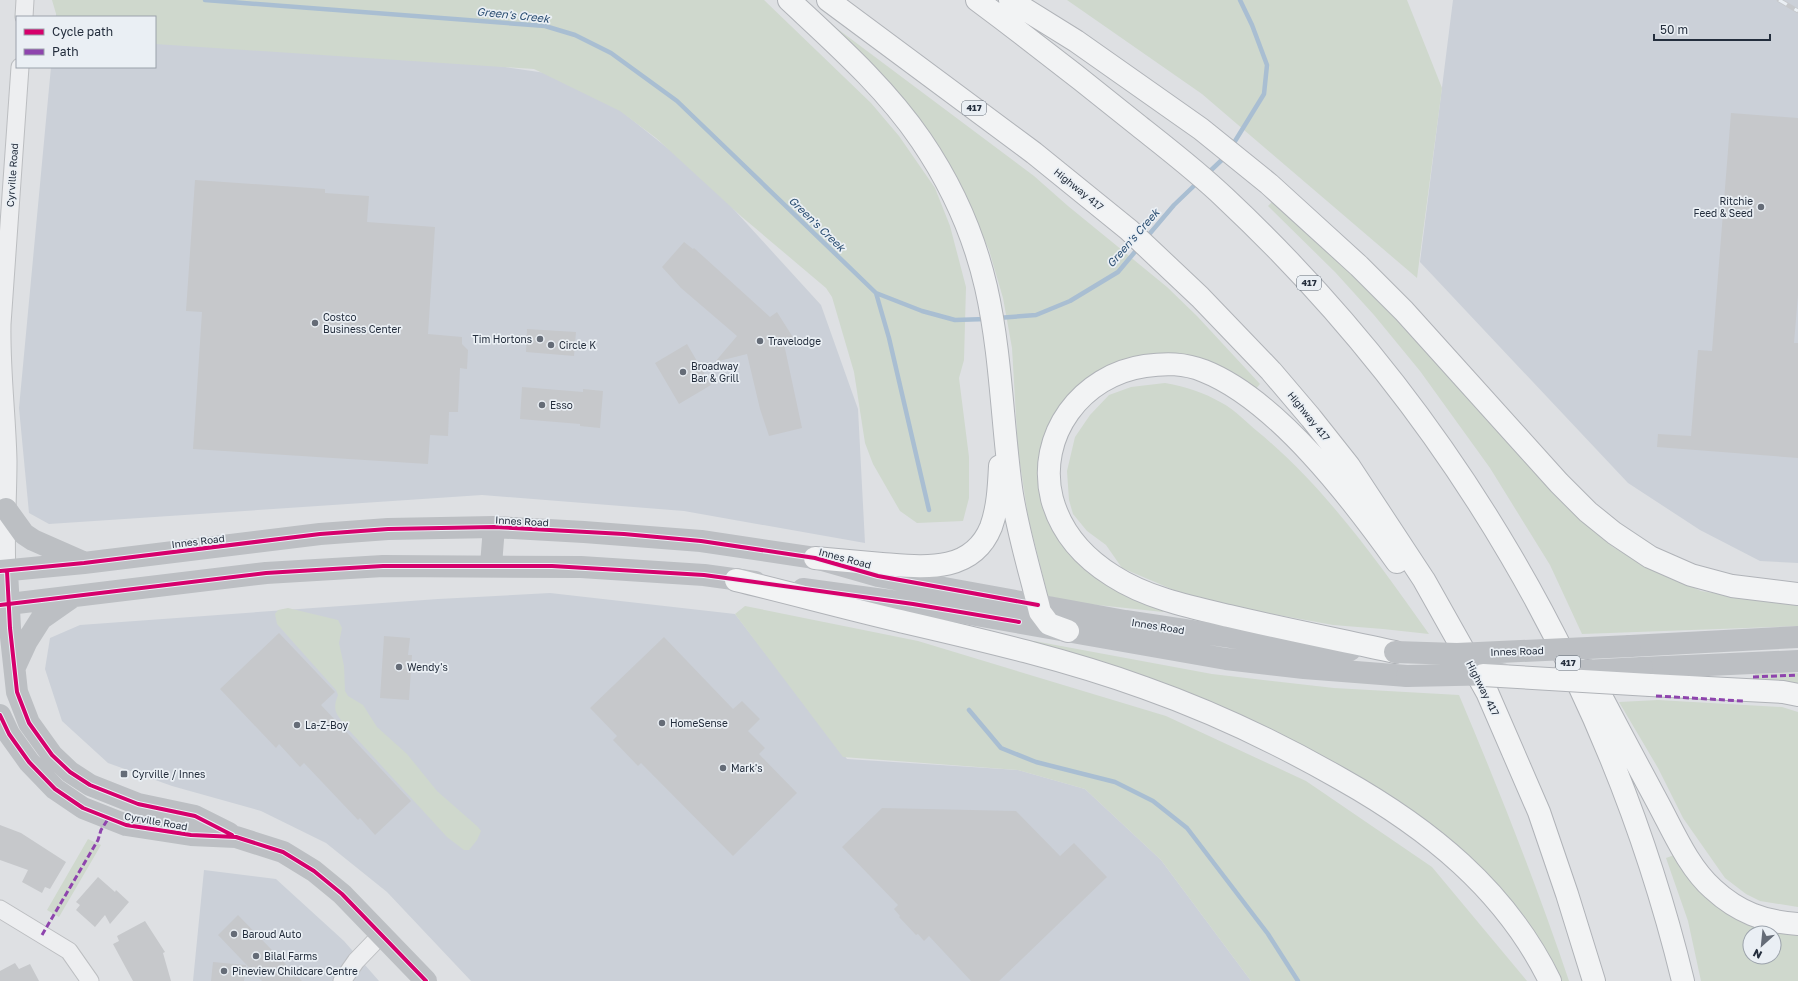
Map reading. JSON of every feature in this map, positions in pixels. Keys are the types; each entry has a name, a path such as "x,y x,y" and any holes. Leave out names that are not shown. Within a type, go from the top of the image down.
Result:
{"highway":[{"path":"790,0 840,47 878,86 922,141 962,215 976,251 986,286 996,351 1012,490 1038,606 1040,612 1049,624 1068,632"},
{"name":"Highway 417","path":"828,0 1034,153 1117,220 1162,259 1271,371 1311,418 1366,490 1424,580 1480,678 1539,812 1567,894 1594,981"},
{"name":"417","path":"977,0 1036,44 1181,160 1224,197 1320,296 1362,342 1440,444 1487,514 1524,579 1584,695 1618,777 1648,857 1684,981"},
{"path":"1010,0 1076,41 1201,129 1246,164 1359,266 1418,326 1559,483 1614,533 1650,557 1691,575 1732,586 1798,594"},
{"path":"1395,652 1184,605 1137,589 1101,568 1072,540 1060,520 1052,498 1049,474 1050,460 1059,429 1070,409 1087,391 1107,377 1132,368 1168,364 1193,367 1218,377 1246,395 1259,406 1289,433 1317,462 1373,530 1402,570 1539,812"},
{"path":"1388,376 1470,471 1506,522 1560,618 1678,839 1704,880 1720,895 1745,912 1766,920 1798,924"},
{"path":"815,558 917,567 934,566 955,562 972,552 986,535 994,518 998,488 1002,405"},
{"path":"736,580 1070,664 1143,687 1177,700 1277,744 1331,773 1383,804 1420,828 1456,858 1489,891 1515,922 1535,952 1550,981"},
{"path":"1483,675 1646,677 1798,695"}],"main road":[{"path":"6,509 24,534 33,540 84,563"},
{"path":"491,565 494,527"},
{"name":"Innes Road","path":"4,571 84,563 320,534 388,529 494,527 624,534 701,541 815,558 878,576 1038,606 1179,630 1271,643 1395,652 1457,654 1798,637"},
{"name":"Innes Road","path":"5,604 266,573 384,566 491,565 581,567 704,575 914,604 1068,632 1248,662 1407,676 1483,675"},
{"name":"Cyrville Road","path":"4,571 5,604 17,692 30,723 52,755 70,772 90,785 103,791 138,804 195,816 236,837 283,852 314,871 342,894 426,981"},
{"path":"14,669 27,641 41,619 72,597"},
{"path":"1646,677 1798,661"},
{"name":"Cyrville Road","path":"0,714 9,734 29,762 55,789 83,808 126,825 191,835 236,837"}],"street":[{"path":"24,16 25,0"},
{"name":"Cyrville Road","path":"4,571 8,461 1,358 2,324 20,68"},
{"path":"0,909 69,952 90,981"},
{"path":"342,981 356,961 381,935"}],"shaded area":[{"path":"52,0 764,0 871,103 899,136 935,188 950,226 966,287 964,360 959,378 969,457 969,498 963,521 917,523 900,511 873,464 865,443 854,372 832,297 826,288 742,217 656,138 620,111 534,69 156,44 156,16 57,16"},
{"path":"57,0 491,0 484,64 580,78 706,179 821,305 858,409 865,543 684,511 482,495 49,524 29,513 19,408 51,68 156,68 156,16 56,16"},
{"path":"1067,0 1407,0 1442,88 1417,278 1202,94"},
{"path":"1453,0 1798,0 1798,563 1760,561 1700,530 1628,483 1420,262"},
{"path":"831,24 1034,176 1068,206 1167,287 1197,316 1260,384 1254,391 1178,354 1148,354 1120,360 1082,382 1062,405 1049,520 1061,543 1087,572 1117,589 1164,608 1163,612 1079,603 1048,596 1028,517 1018,450 1012,348 1003,298 989,250 959,182 930,134 830,28"},
{"path":"1274,200 1370,289 1569,507 1613,547 1642,564 1701,591 1768,602 1798,603 1798,626 1582,634 1550,565 1490,468 1420,371 1374,315 1335,272 1268,206"},
{"path":"1165,383 1195,390 1227,406 1282,453 1306,477 1350,527 1429,634 1333,625 1230,606 1176,591 1122,568 1106,545 1087,531 1073,514 1069,500 1067,471 1075,437 1090,415 1109,395 1131,387"},
{"path":"550,593 735,614 847,759 1018,770 1085,789 1161,860 1251,981 471,981 387,892 326,843 261,811 172,786 108,763 62,721 45,669 50,638 80,625 438,599"},
{"path":"745,606 918,641 1166,716 1306,781 1432,867 1527,981 1251,981 1161,860 1085,789 1018,770 843,757 735,614"},
{"path":"288,608 338,620 342,628 339,643 344,666 345,691 348,696 363,705 377,727 407,754 437,791 478,827 481,831 477,840 469,850 464,850 447,837 341,720 335,709 338,695 336,690 277,624 275,614 278,610"},
{"path":"1034,641 1212,674 1334,688 1459,695 1517,837 1544,908 1569,981 1558,981 1542,949 1368,785 1032,648"},
{"path":"1798,673 1798,686 1755,684 1755,674"},
{"path":"1658,700 1782,707 1798,712 1798,907 1760,901 1746,894 1725,878 1683,818 1658,768 1619,702"},
{"path":"88,839 101,845 59,917 47,910"},
{"path":"1677,854 1692,877 1798,932 1798,981 1701,981 1688,921 1666,858"},
{"path":"204,870 276,879 344,941 379,981 193,981"}],"building":[{"name":"Ritchie Feed & Seed","path":"1731,113 1798,118 1798,295 1794,343 1798,343 1798,458 1657,447 1658,434 1691,436 1698,350 1712,351"},
{"name":"Costco Business Center","path":"195,180 325,189 325,193 369,196 367,222 435,227 428,334 462,337 462,344 468,350 467,369 460,368 458,412 449,412 448,436 430,435 428,464 193,449 202,312 186,311"},
{"name":"Travelodge","path":"684,242 693,249 694,248 770,317 777,312 794,339 784,344 802,428 769,436 760,409 747,354 715,362 737,336 681,288 662,267"},
{"name":"Circle K","path":"527,329 576,332 574,356 526,352"},
{"path":"687,344 711,385 679,404 655,363"},
{"path":"522,387 583,392 583,389 603,391 600,428 580,426 580,424 520,419"},
{"name":"La-Z-Boy","path":"279,633 335,692 321,705 411,801 375,835 360,818 358,820 304,763 300,767 279,744 276,748 220,689"},
{"name":"Wendy's","path":"384,636 410,638 408,655 412,655 409,700 380,698"},
{"path":"664,637 733,709 742,701 760,719 748,731 765,748 759,754 797,793 733,856 641,763 638,766 613,740 617,736 590,708"},
{"path":"882,808 1016,811 1060,856 1074,843 1107,877 999,981 971,981 929,936 924,941 918,934 916,935 899,917 900,916 894,909 898,905 842,847"},
{"path":"0,825 21,833 66,862 50,889 45,887 42,893 22,882 28,870 0,860"},
{"path":"98,877 129,902 110,924 105,915 95,927 76,910 80,905 76,902"},
{"path":"238,915 302,981 262,981 218,935"},
{"path":"145,921 165,952 163,953 171,981 133,981 113,944 119,941 117,936"},
{"name":"Pineview Childcare Centre","path":"213,962 246,965 244,981 211,981"},
{"path":"15,963 19,969 30,964 39,981 0,981 0,971"}],"waterway":[{"name":"Green's Creek","path":"205,0 545,26 575,35 611,53 677,101 876,293 922,311 955,320 986,319"},
{"name":"Green's Creek","path":"1232,146 1264,94 1267,65 1252,25 1240,0"},
{"name":"Green's Creek","path":"1207,174 1226,156"},
{"name":"Green's Creek","path":"1146,238 1174,205 1198,182"},
{"name":"Green's Creek","path":"997,318 1036,315 1070,301 1118,272 1139,247"},
{"path":"876,293 889,338 929,510"},
{"path":"969,710 1001,748 1036,762 1115,782 1153,801 1187,828 1268,934 1298,981"}],"railway":[{"path":"1779,0 1798,11"}],"marked path":[{"path":"1753,677 1798,675"},
{"path":"1656,696 1743,701"},
{"path":"42,935 98,840 101,830 108,819"}],"cycle path":[{"path":"0,571 84,563 320,534 388,529 494,527 624,534 701,541 815,558 878,576 1038,605"},
{"path":"0,605 266,573 383,566 552,566 704,575 913,604 1019,622"},
{"path":"7,571 10,628 17,692 29,723 52,755 70,772 90,785 138,804 195,816 232,835"},
{"path":"0,715 9,734 29,762 55,789 83,808 126,825 191,835 236,837 283,852 314,871 342,894 426,981"}],"place":[{"name":"Ritchie Feed & Seed","path":"1761,207"},
{"name":"Costco Business Center","path":"315,323"},
{"name":"Tim Hortons","path":"540,339"},
{"name":"Travelodge","path":"760,341"},
{"name":"Circle K","path":"551,345"},
{"name":"Broadway Bar & Grill","path":"683,372"},
{"name":"Esso","path":"542,405"},
{"name":"Wendy's","path":"399,667"},
{"name":"HomeSense","path":"662,723"},
{"name":"La-Z-Boy","path":"297,725"},
{"name":"Mark's","path":"723,768"},
{"name":"Cyrville / Innes","path":"124,774"},
{"name":"Baroud Auto","path":"234,934"},
{"name":"Bilal Farms","path":"256,956"},
{"name":"Pineview Childcare Centre","path":"224,971"}]}
